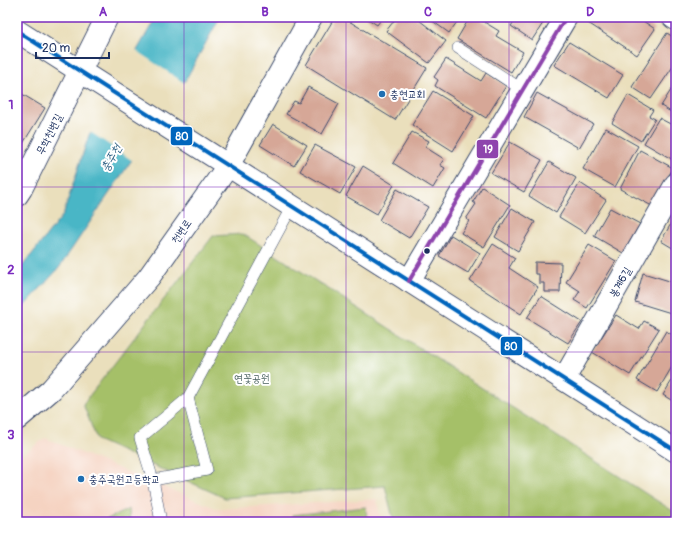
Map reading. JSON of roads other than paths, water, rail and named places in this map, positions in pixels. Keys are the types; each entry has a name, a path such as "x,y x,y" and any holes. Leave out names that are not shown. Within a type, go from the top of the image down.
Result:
{"street":[{"name":"무학천변길","path":"17,195 107,17"},
{"name":"천변로","path":"17,419 51,390 149,277 228,166 311,17"},
{"path":"409,281 566,17"},
{"path":"17,30 80,72 676,451"},
{"name":"봉계6길","path":"564,379 675,187"}],"lane":[{"path":"458,48 523,90"},
{"path":"161,522 153,480 140,438 188,398 292,206"},
{"path":"153,480 207,470 188,398"}],"water":[{"name":"충주천","path":"156,17 220,17 185,81 59,268 17,314 17,273 63,215 89,135"}],"place":[{"name":"충현교회","path":"382,94"},
{"name":"충주국원고등학교","path":"81,479"}],"park label":[{"name":"연꽃공원","path":"252,378"}]}
